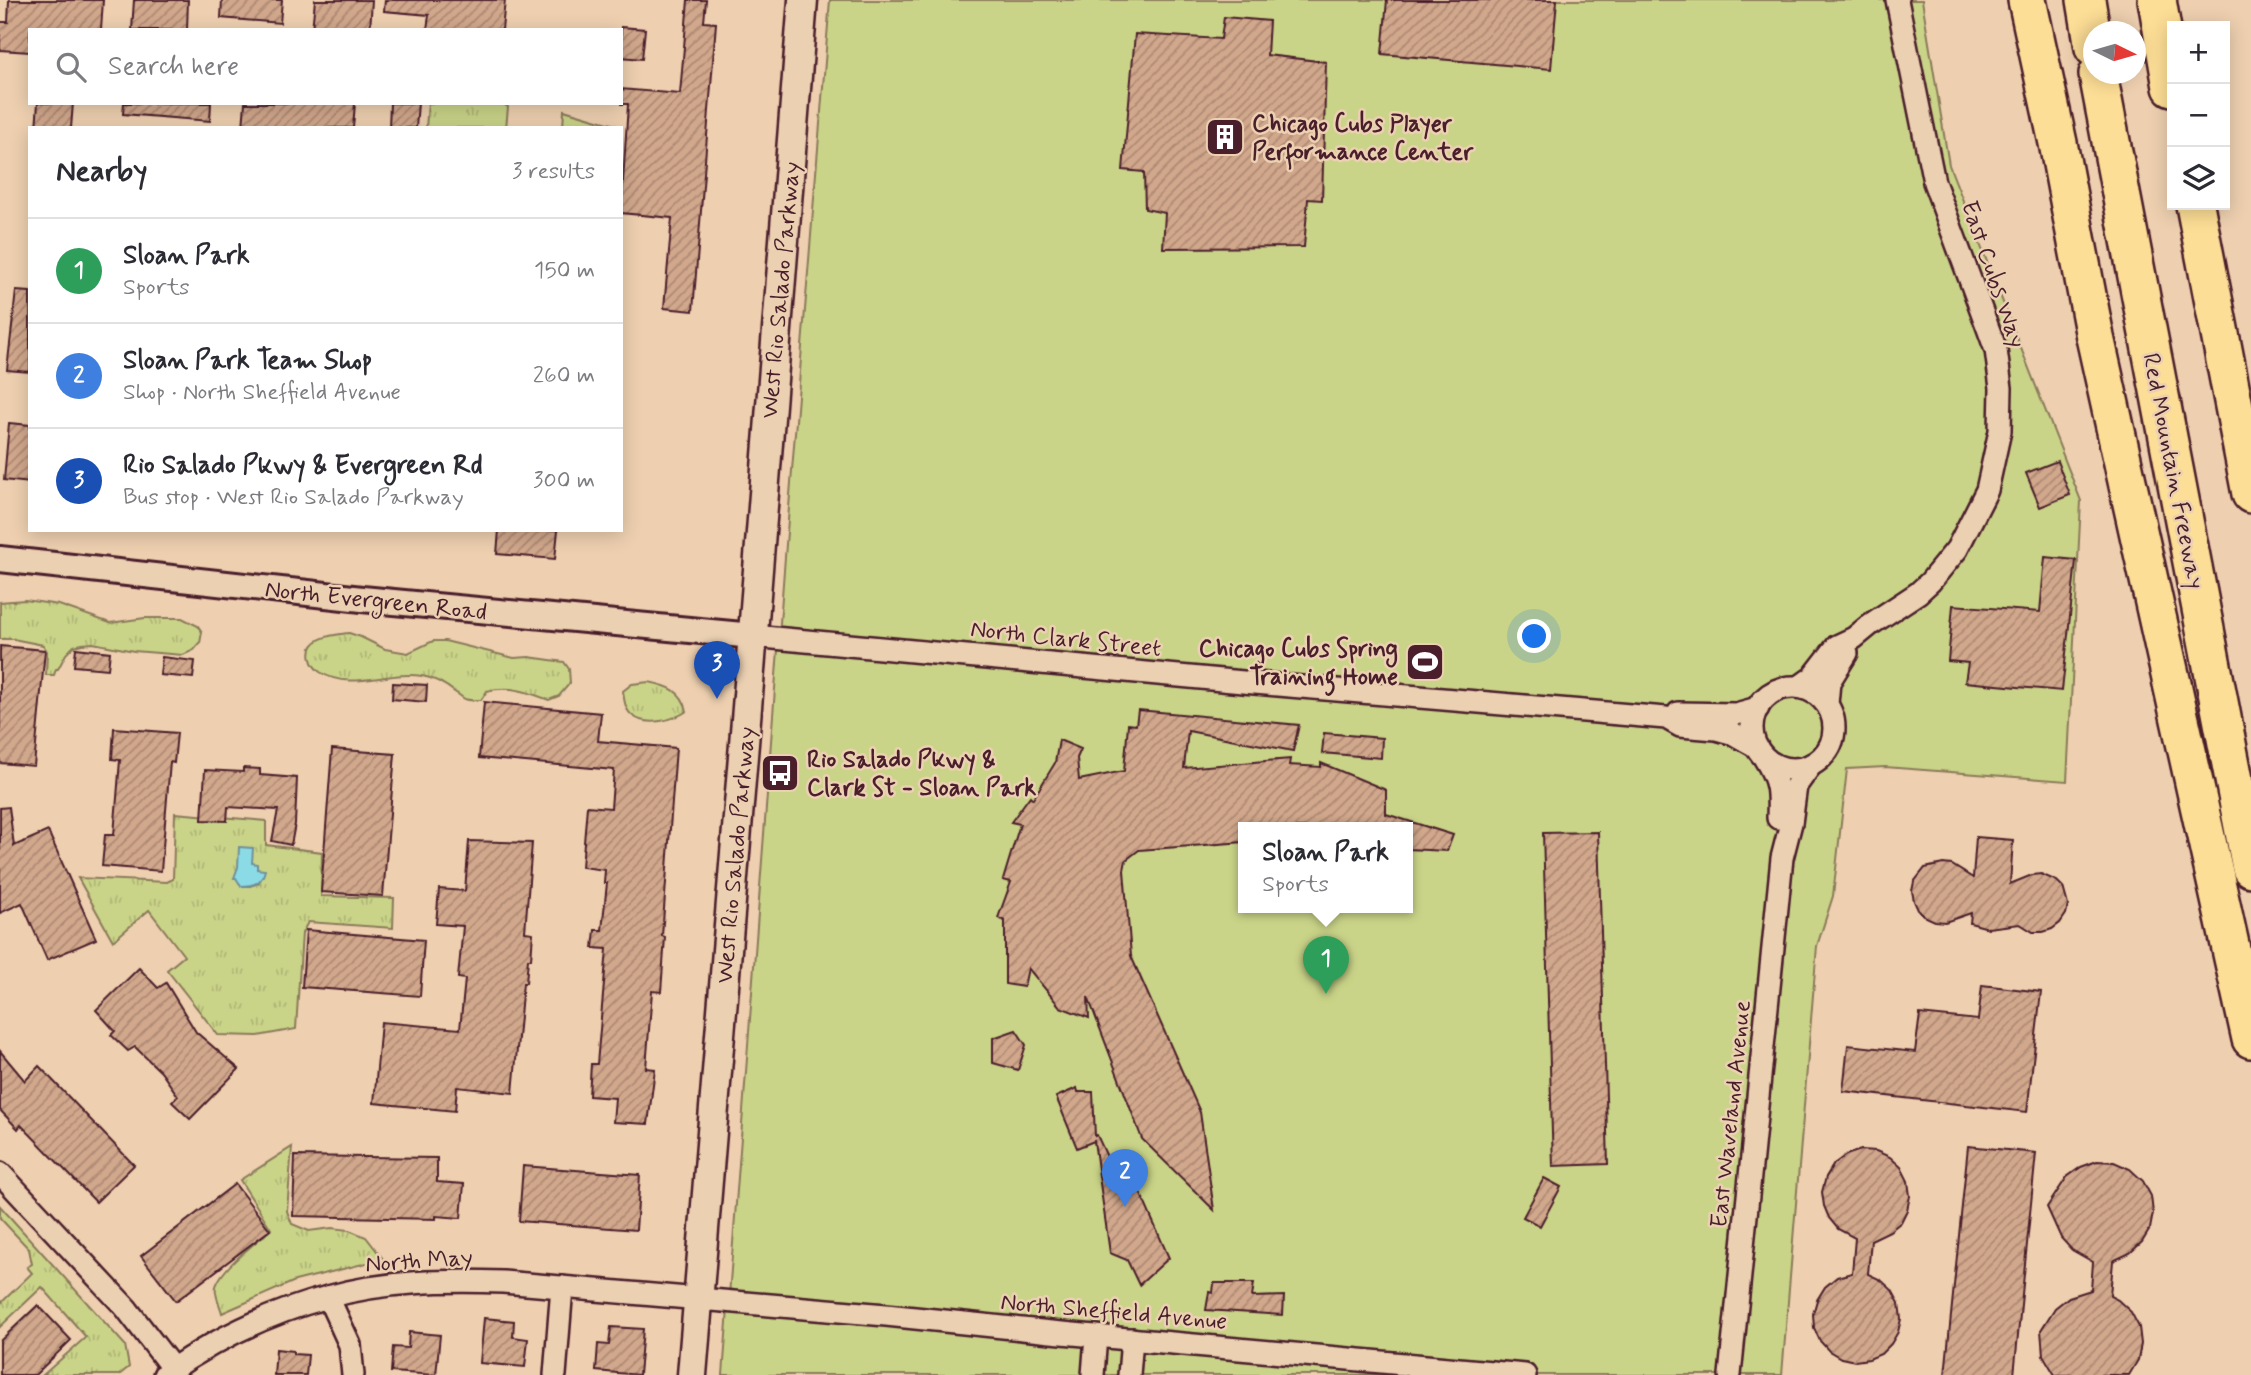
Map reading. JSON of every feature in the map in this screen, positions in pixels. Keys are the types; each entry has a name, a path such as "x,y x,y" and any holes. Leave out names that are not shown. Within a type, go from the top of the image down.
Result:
{"highway":[{"path":"2013,0 2095,337"},
{"path":"2027,0 2095,337 2251,1039"},
{"path":"2086,0 2090,21"},
{"path":"2157,0 2171,84"},
{"name":"Red Mountain Freeway","path":"2100,84 2251,868"},
{"path":"2196,210 2251,494"}],"main road":[{"name":"West Rio Salado Parkway","path":"692,1375 803,0"}],"street":[{"name":"East Cubs Way","path":"1758,708 1774,692 1799,687 1813,677 1837,646 1854,638 1930,582 1957,549 1987,490 2000,431 2001,388 1996,349 1934,182 1897,0"},
{"name":"North Evergreen Road","path":"0,559 362,599 753,636"},
{"name":"North Clark Street","path":"753,636 1666,718 1680,726 1725,731 1761,753"},
{"name":"East Cubs Way","path":"1811,765 1823,757 1833,738 1833,717 1827,704 1829,682 1854,638"},
{"path":"1799,687 1814,692 1827,704"},
{"name":"North Clark Street","path":"1666,718 1680,712 1736,714 1758,708"},
{"path":"1758,708 1752,725 1761,753 1776,765 1788,769 1811,765"},
{"name":"East Waveland Avenue","path":"1761,753 1777,780 1780,791 1778,822 1782,858"},
{"name":"East Waveland Avenue","path":"1730,1375 1782,858 1791,823 1796,786 1811,765"},
{"path":"0,1173 126,1308 169,1372"},
{"name":"North May","path":"169,1372 219,1339 328,1297 373,1288 457,1280 697,1299"},
{"path":"555,1375 562,1287"},
{"path":"328,1297 350,1345 353,1375"},
{"name":"North Sheffield Avenue","path":"697,1299 886,1314 1525,1375"},
{"path":"1093,1375 1096,1336"},
{"path":"1129,1375 1132,1339"}],"green space":[{"name":"Chicago Cubs Spring Training Home","path":"830,0 1922,0 1949,165 2081,501 2067,781 1885,767 1847,769 1833,896 1817,946 1782,1375 723,1375"},
{"path":"428,105 508,107 506,126 426,126"},
{"path":"564,110 615,125 615,126 563,126"},
{"path":"25,600 59,605 110,623 145,618 182,618 198,626 202,632 200,643 194,650 183,655 134,651 93,643 82,644 74,646 66,654 54,675 46,675 47,651 43,645 0,639 0,602"},
{"path":"349,633 385,649 408,653 433,641 445,641 514,658 529,657 564,662 569,669 570,683 559,696 549,700 526,692 503,689 487,691 481,700 471,700 464,699 440,682 422,676 344,680 320,672 311,661 312,646 322,638"},
{"path":"649,682 673,690 682,698 687,711 653,722 630,714 623,691 632,684"},
{"path":"175,813 266,821 266,845 322,852 321,896 394,898 393,928 308,922 302,933 296,1029 258,1036 218,1035 167,970 184,956 149,910 113,941 78,878 167,882 173,879","holes":["238,868 259,883 242,886 237,878"]},
{"path":"292,1147 287,1211 292,1224 309,1231 332,1228 349,1230 366,1237 383,1259 295,1281 222,1313 216,1292 219,1279 232,1263 271,1229 240,1180"},
{"path":"0,1206 125,1345 129,1367 119,1375 43,1375 86,1337 42,1287 0,1327 0,1304 32,1273 27,1267 32,1264 29,1249 0,1218"}],"water":[{"path":"239,847 253,848 252,863 257,864 257,869 265,870 260,881 241,886 234,878 238,867"}],"building":[{"path":"9,0 103,0 101,28 28,28 28,52 0,50 0,22 8,22"},
{"path":"134,0 188,0 187,28 132,28"},
{"path":"222,0 282,0 280,23 221,18"},
{"path":"315,0 372,0 370,28 312,28"},
{"path":"385,0 505,0 502,28 427,28 429,15 384,11"},
{"path":"688,0 706,0 704,22 716,23 693,311 664,308 672,218 623,213 628,104 623,104 623,89 680,94"},
{"path":"1387,0 1557,0 1551,69 1382,54"},
{"name":"Chicago Cubs Player Performance Center","path":"1224,17 1269,21 1267,55 1326,62 1322,200 1308,199 1304,247 1163,248 1165,213 1145,209 1144,172 1123,170 1135,34 1221,39"},
{"path":"621,28 645,29 642,59 623,57"},
{"path":"38,105 73,105 71,126 36,126"},
{"path":"124,105 211,105 210,121 123,114"},
{"path":"245,105 355,105 353,126 243,126"},
{"path":"390,105 418,105 416,126 389,126"},
{"path":"16,291 28,292 28,372 7,370"},
{"path":"9,423 28,425 28,483 4,480"},
{"path":"2057,461 2070,495 2040,507 2026,473"},
{"path":"499,532 558,532 555,559 497,554"},
{"path":"2045,557 2076,560 2062,691 1965,682 1968,663 1948,661 1953,605 2040,612"},
{"path":"0,646 45,650 34,766 0,763"},
{"path":"76,648 110,652 108,669 74,666"},
{"path":"162,657 195,661 193,678 160,675"},
{"path":"393,683 427,685 426,702 392,699"},
{"path":"484,702 601,713 598,741 676,748 662,936 665,937 661,992 652,991 646,1068 655,1069 648,1124 613,1122 615,1098 589,1096 591,1064 597,1064 607,949 593,948 595,930 602,930 607,883 604,883 605,870 582,867 587,806 611,808 614,770 479,758"},
{"path":"1138,710 1299,725 1293,751 1188,731 1184,768 1290,759 1289,765 1321,767 1321,763 1386,790 1386,814 1412,822 1238,822 1238,842 1139,850 1126,860 1124,870 1131,956 1200,1112 1214,1210 1142,1139 1088,997 1089,1018 1060,1007 1028,968 1024,987 1005,984 1005,921 998,918 1011,882 1003,880 1020,824 1011,822 1030,796 1033,799 1055,763 1059,740 1081,749 1077,758 1079,780 1124,771 1128,724 1136,725"},
{"path":"114,728 177,733 174,763 170,762 161,871 102,866 105,835 114,835 120,760 112,759"},
{"path":"1324,733 1382,738 1381,758 1322,753"},
{"path":"332,749 395,754 383,896 321,892"},
{"path":"243,768 260,769 260,775 297,778 295,824 291,845 272,841 278,810 228,807 227,821 202,820 205,770 243,772"},
{"path":"9,807 14,846 48,831 96,939 47,960 22,903 0,913 0,808"},
{"path":"1413,822 1453,835 1447,851 1413,849"},
{"path":"1598,832 1608,1164 1553,1166 1543,833"},
{"path":"1976,837 2013,840 2010,884 2041,874 2057,881 2063,887 2068,905 2060,923 2043,932 2033,932 2020,924 1988,928 1970,923 1971,913 1945,922 1926,917 1918,910 1912,891 1914,882 1925,868 1952,865 1973,878"},
{"path":"469,841 532,843 525,932 533,933 531,959 528,959 526,983 523,983 513,1093 457,1087 455,1111 374,1103 381,1022 460,1029 465,979 458,978 463,926 436,924 439,889 465,891"},
{"path":"306,930 424,940 420,996 302,987"},
{"path":"139,968 158,988 166,983 196,1032 239,1069 190,1119 172,1102 178,1096 161,1072 135,1047 128,1051 111,1035 115,1031 96,1010"},
{"path":"1982,985 2041,992 2027,1112 1843,1091 1848,1045 1915,1052 1920,1014 1978,1020"},
{"path":"1016,1030 1026,1045 1018,1070 993,1063 993,1038"},
{"path":"0,1051 25,1081 39,1066 134,1165 96,1202 21,1125 18,1129 0,1110"},
{"path":"1077,1088 1078,1092 1093,1092 1095,1136 1097,1135 1119,1183 1133,1176 1169,1258 1139,1285 1127,1260 1110,1253 1094,1141 1077,1148 1056,1097"},
{"path":"1968,1146 2036,1153 2014,1375 1945,1375"},
{"path":"1861,1150 1876,1151 1890,1157 1901,1167 1908,1181 1910,1196 1901,1222 1871,1240 1868,1274 1881,1280 1892,1290 1899,1303 1901,1319 1898,1332 1881,1354 1855,1361 1841,1358 1829,1351 1820,1341 1814,1328 1813,1314 1825,1287 1837,1277 1852,1273 1855,1238 1838,1229 1829,1218 1822,1192 1826,1177 1834,1164 1846,1155"},
{"path":"295,1156 437,1158 437,1182 464,1184 461,1218 293,1216"},
{"path":"2097,1161 2114,1162 2130,1169 2143,1181 2151,1196 2153,1213 2150,1229 2142,1242 2130,1253 2113,1261 2110,1296 2131,1312 2139,1327 2141,1344 2138,1360 2129,1375 2055,1375 2043,1355 2041,1330 2055,1308 2069,1297 2091,1290 2093,1262 2072,1250 2061,1238 2047,1207 2067,1177 2081,1167"},
{"path":"523,1166 640,1175 636,1230 519,1221"},
{"path":"1544,1178 1561,1187 1540,1226 1523,1217"},
{"path":"235,1184 270,1230 176,1301 141,1256"},
{"path":"1214,1283 1254,1283 1252,1297 1284,1296 1283,1315 1206,1310 1209,1292 1213,1293"},
{"path":"38,1305 71,1340 35,1375 0,1375 0,1341"},
{"path":"484,1318 514,1321 513,1337 528,1339 525,1367 480,1363"},
{"path":"611,1327 643,1329 639,1375 596,1371 598,1344 609,1345"},
{"path":"409,1332 440,1335 436,1375 391,1372 393,1347 408,1348"},
{"path":"276,1349 308,1355 306,1375 274,1375"}],"place":[{"name":"Chicago Cubs Player Performance Center","path":"1225,137"},
{"name":"Chicago Cubs Spring Training Home","path":"1425,662"},
{"name":"Rio Salado Pkwy & Evergreen Rd","path":"717,699"},
{"name":"Rio Salado Pkwy & Clark St - Sloan Park","path":"780,773"},
{"name":"Sloan Park","path":"1326,994"},
{"name":"Sloan Park Team Shop","path":"1125,1207"}]}
